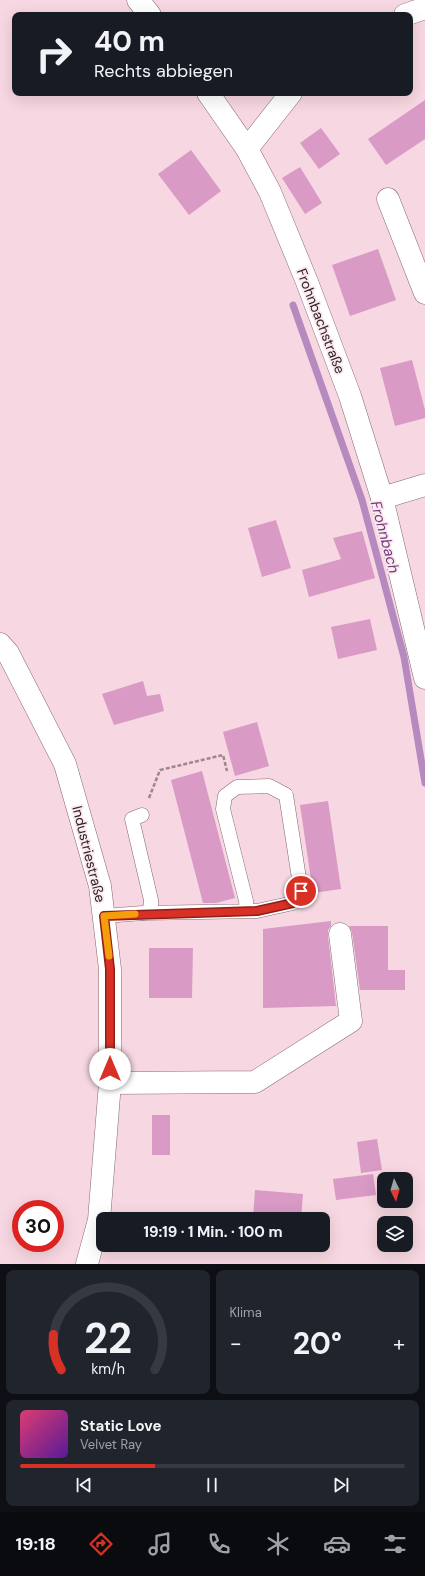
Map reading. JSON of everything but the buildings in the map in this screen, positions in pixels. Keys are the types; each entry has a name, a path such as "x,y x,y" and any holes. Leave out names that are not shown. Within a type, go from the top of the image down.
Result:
{"street":[{"path":"138,0 148,12"},
{"path":"413,12 425,8"},
{"name":"Frohnbachstraße","path":"210,96 247,149 270,192 307,282 350,396 382,498 425,678"},
{"path":"247,149 289,96"},
{"path":"388,199 425,293"},
{"path":"382,498 425,485"},
{"name":"Industriestraße","path":"0,644 8,653 65,764 100,886 110,969 110,1083 99,1220 87,1264"},
{"path":"110,1083 255,1082 351,1021 340,934"}],"lane":[{"path":"104,916 257,911 293,903 301,891 286,795 269,786 237,787 225,796 222,809 246,900 247,911"},
{"path":"142,815 132,819 151,900 151,906 148,911 143,914"}],"path":[{"path":"142,815 160,770 222,755 233,791"}],"waterway":[{"name":"Frohnbach","path":"293,305 362,500 404,657 425,783"}],"slow traffic":[{"path":"109,956 104,916 135,914"}],"route":[{"path":"110,1069 110,969 104,916 257,911 293,903 301,891"}]}
